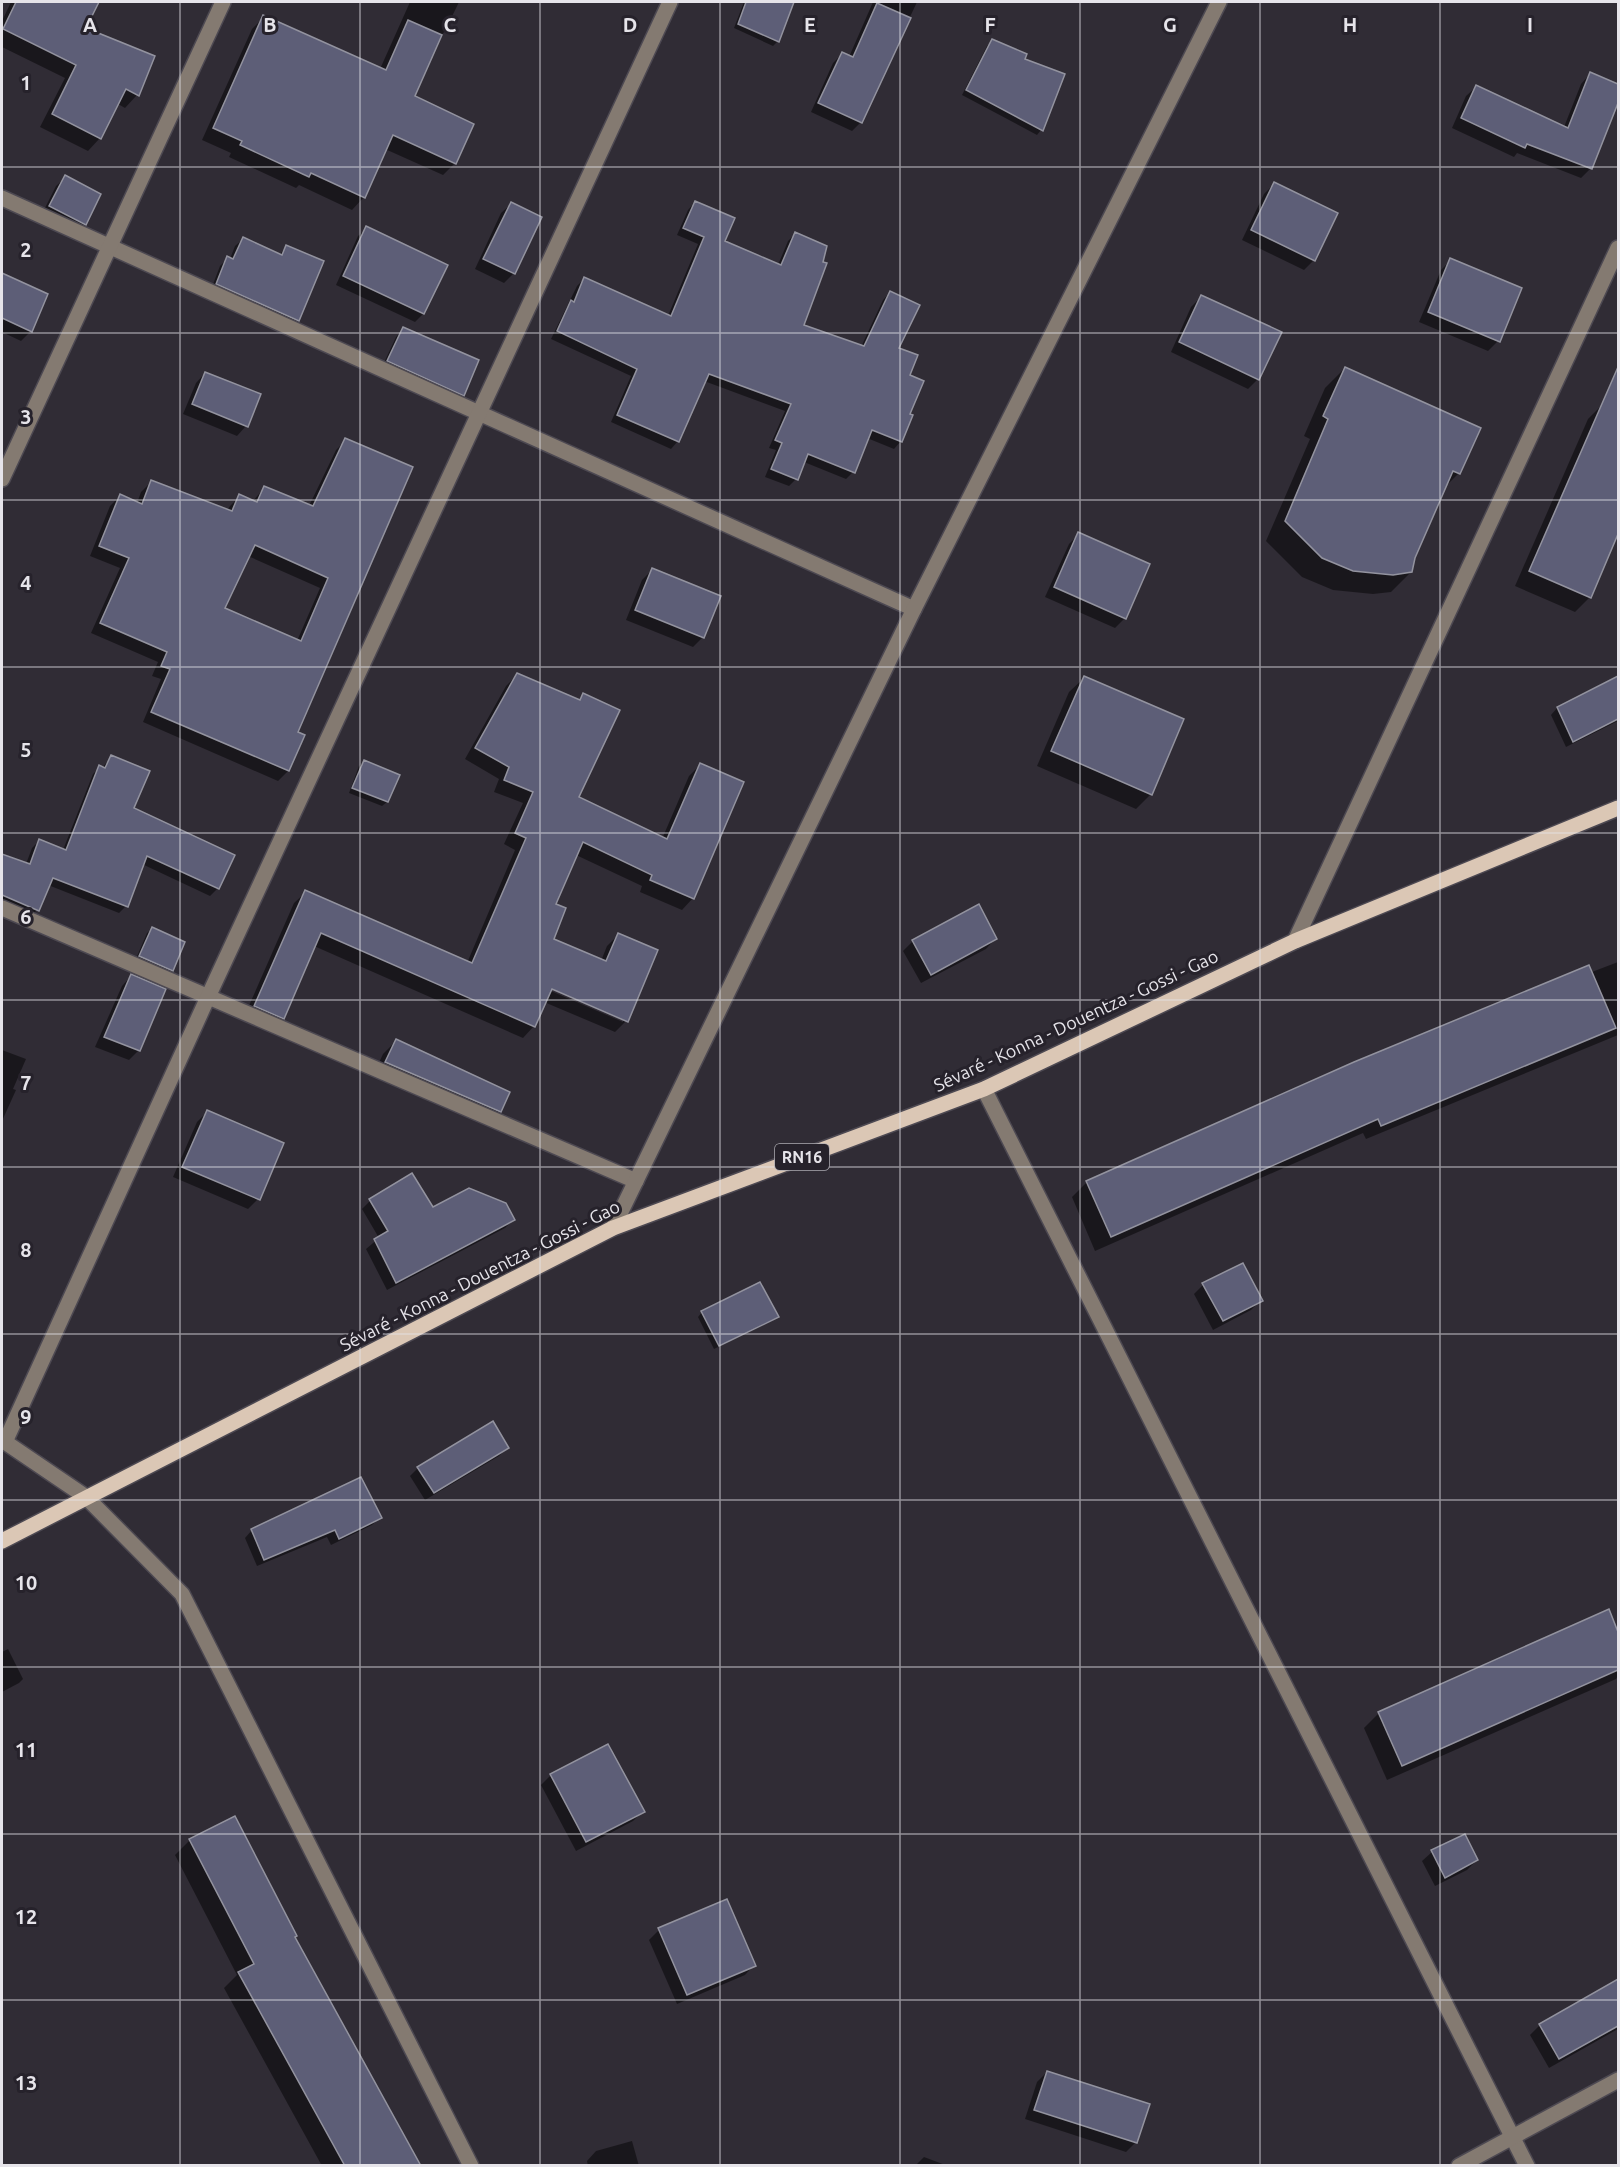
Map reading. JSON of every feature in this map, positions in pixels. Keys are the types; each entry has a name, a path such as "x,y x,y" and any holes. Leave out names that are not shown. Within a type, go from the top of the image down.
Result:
{"main road":[{"name":"Sévaré - Konna - Douentza - Gossi - Gao","path":"2,1541 613,1228 984,1089 1295,941 1618,808"}],"street":[{"path":"2,479 223,2"},
{"path":"471,2166 182,1594 86,1497 3,1439 670,2"},
{"path":"613,1228 914,609 1219,2"},
{"path":"2,198 914,609"},
{"path":"1295,941 1618,248"},
{"path":"2,908 636,1181"},
{"path":"984,1089 1527,2166"},
{"path":"1459,2166 1618,2080"}],"building":[{"path":"16,2 99,2 86,28 155,56 139,96 126,89 101,139 52,114 76,65 3,29"},
{"path":"746,2 794,2 779,42 738,24"},
{"path":"877,3 911,18 862,123 818,103 842,52 853,57"},
{"path":"263,15 386,70 408,20 442,35 415,96 474,124 456,164 393,135 365,198 311,173 309,177 240,145 242,141 213,128"},
{"path":"992,39 1027,54 1025,59 1065,74 1043,131 966,90"},
{"path":"1590,72 1618,84 1618,103 1592,169 1527,144 1525,148 1461,118 1476,85 1568,128"},
{"path":"65,175 101,194 86,225 49,206"},
{"path":"1274,182 1338,213 1315,261 1251,230"},
{"path":"695,201 735,218 725,241 781,265 795,232 827,246 823,262 827,263 804,325 864,346 890,291 920,305 899,348 918,355 910,375 924,381 910,414 913,415 902,442 872,430 855,473 808,454 798,480 771,469 782,443 775,440 791,404 709,374 679,442 617,415 637,369 557,331 571,300 574,302 584,277 671,316 704,237 683,228"},
{"path":"511,202 542,217 515,274 483,259"},
{"path":"366,226 448,265 424,314 343,276"},
{"path":"243,237 282,255 286,245 324,261 299,321 216,284 227,256 233,259"},
{"path":"1450,258 1522,288 1500,342 1428,312"},
{"path":"2,273 48,294 32,332 2,318"},
{"path":"1201,295 1282,332 1259,380 1179,342"},
{"path":"403,327 479,360 464,396 387,361"},
{"path":"1345,367 1481,428 1460,474 1453,471 1415,558 1412,572 1393,575 1353,571 1322,558 1285,521 1328,419 1323,416"},
{"path":"1618,367 1618,534 1591,598 1529,571"},
{"path":"205,372 261,394 248,427 192,404"},
{"path":"345,438 413,467 298,732 305,735 289,771 151,712 170,669 161,666 167,652 100,623 129,558 99,546 120,494 142,504 151,480 232,511 239,494 257,502 264,486 313,506","holes":["255,545 328,578 301,641 225,608"]},
{"path":"1078,532 1150,564 1126,619 1054,587"},
{"path":"652,568 721,596 704,638 635,610"},
{"path":"517,673 580,700 583,693 620,710 579,797 667,839 700,763 744,782 694,899 650,880 652,875 583,842 556,904 566,908 554,939 606,961 618,933 658,950 628,1022 552,989 535,1027 321,933 284,1019 254,1006 305,890 472,963 526,838 515,833 533,792 504,780 509,767 475,748"},
{"path":"1084,676 1184,719 1152,795 1051,751"},
{"path":"1618,676 1618,719 1573,742 1557,707"},
{"path":"111,755 150,771 134,808 235,855 219,889 147,856 128,907 53,878 39,911 2,895 2,854 30,864 39,839 66,850 99,765 105,768"},
{"path":"364,760 400,775 388,802 352,788"},
{"path":"979,904 997,939 931,975 912,940"},
{"path":"152,927 185,942 173,971 139,956"},
{"path":"1589,965 1616,1028 1381,1126 1378,1119 1111,1237 1086,1181 1354,1062"},
{"path":"131,974 166,989 140,1051 104,1037"},
{"path":"396,1039 510,1092 501,1112 385,1062"},
{"path":"207,1110 284,1143 260,1200 182,1167"},
{"path":"412,1173 433,1207 469,1188 506,1203 515,1220 396,1283 374,1239 388,1231 369,1199"},
{"path":"1243,1263 1263,1301 1223,1321 1202,1283"},
{"path":"760,1282 779,1317 719,1346 701,1311"},
{"path":"493,1421 509,1448 434,1493 417,1467"},
{"path":"361,1477 382,1518 339,1539 335,1530 264,1560 251,1529"},
{"path":"1609,1609 1618,1632 1618,1670 1402,1766 1378,1712"},
{"path":"608,1744 645,1812 586,1842 550,1774"},
{"path":"235,1816 297,1936 295,1937 421,2166 345,2166 238,1972 254,1964 189,1839"},
{"path":"1465,1834 1478,1860 1445,1878 1431,1850"},
{"path":"727,1899 756,1966 687,1995 658,1928"},
{"path":"1618,1979 1618,2026 1559,2059 1539,2024"},
{"path":"1047,2071 1150,2104 1137,2143 1034,2110"}]}
